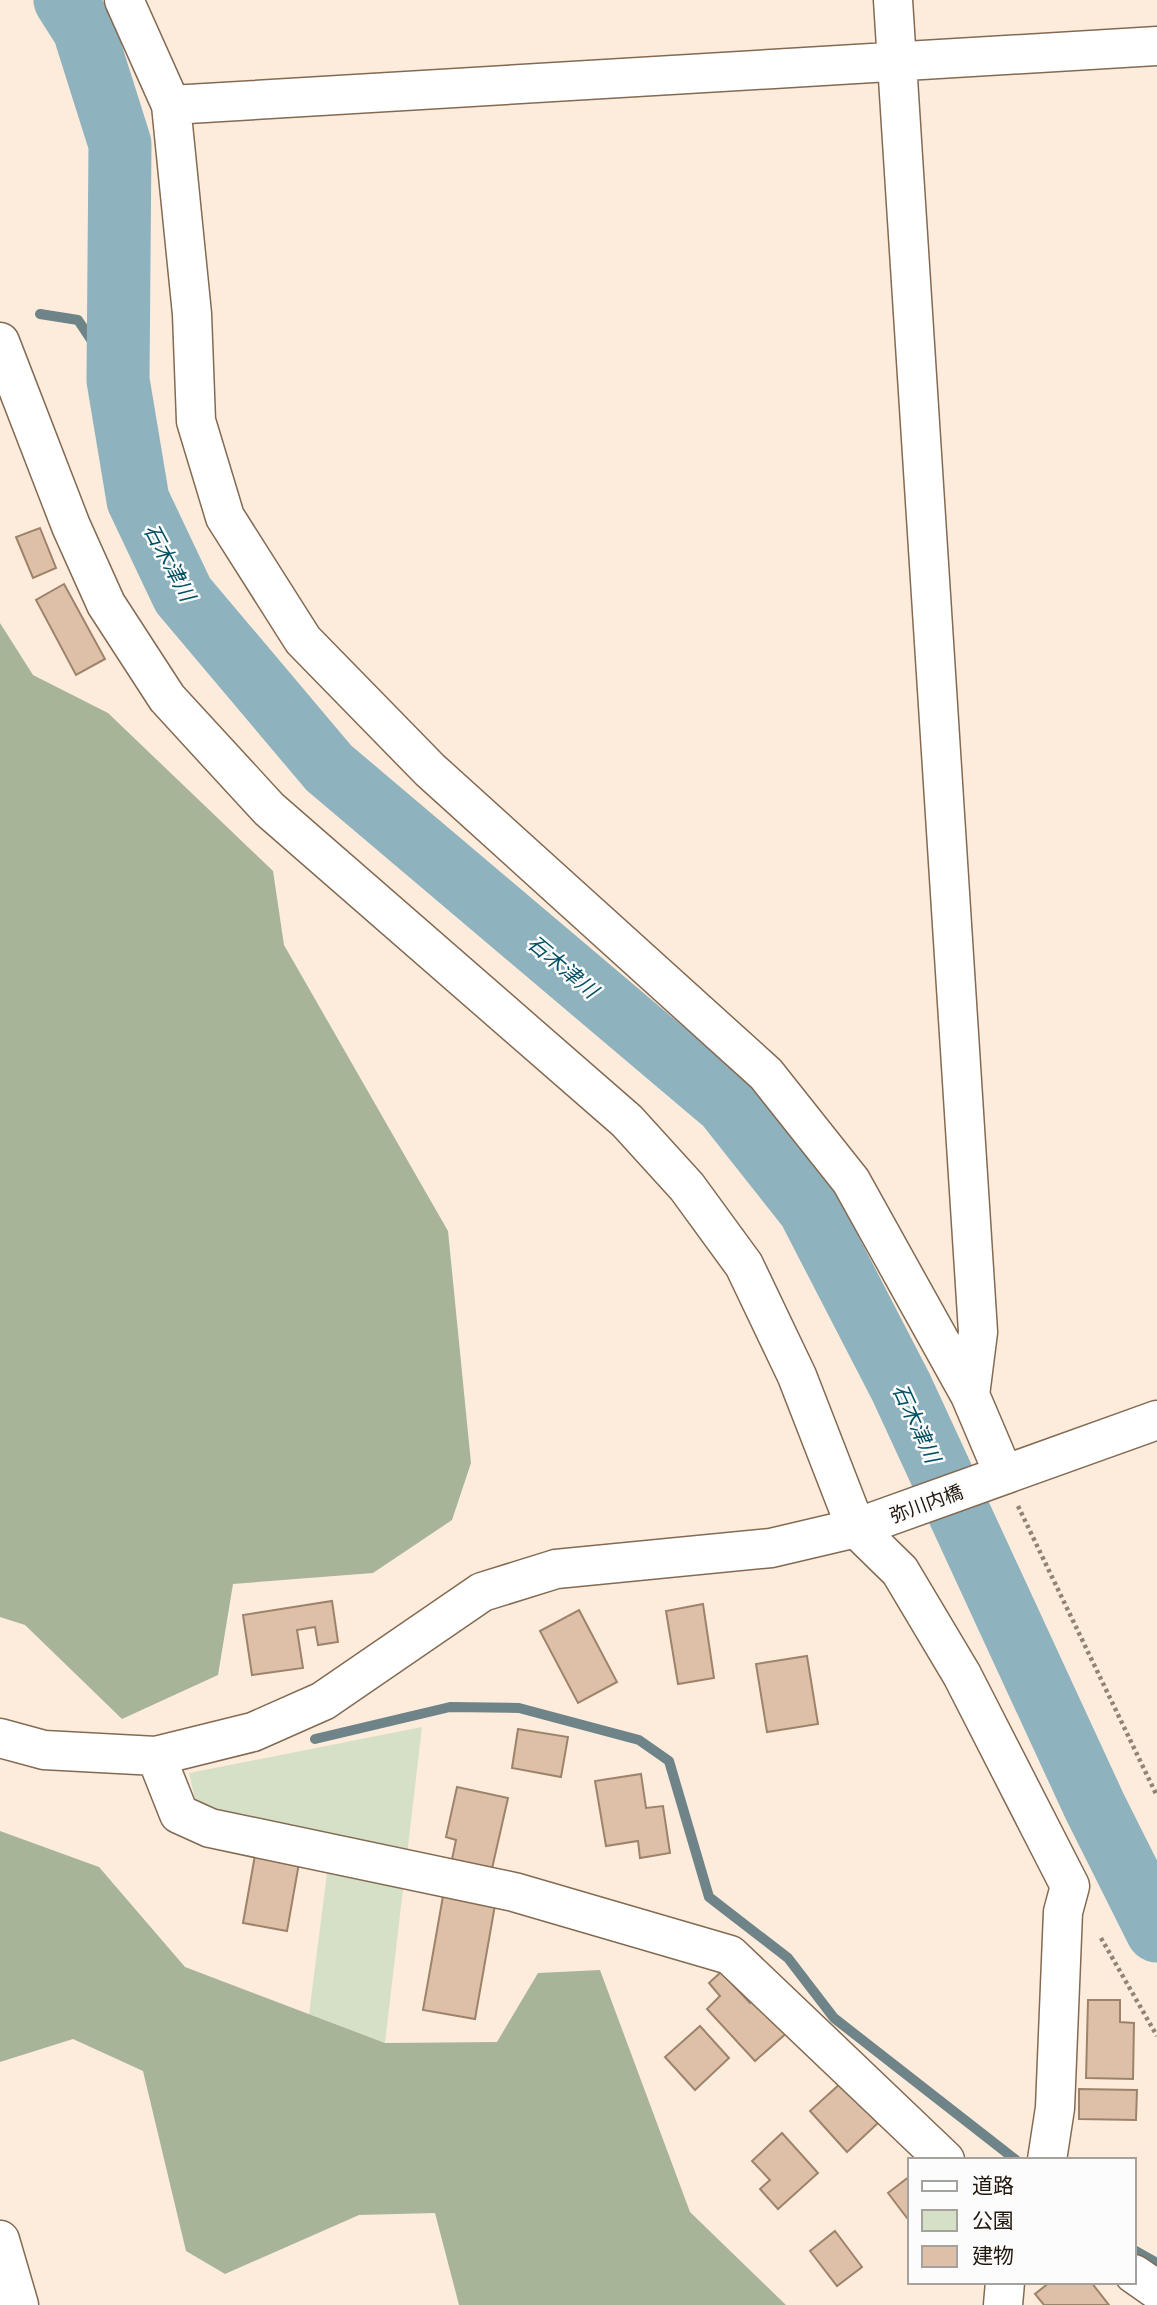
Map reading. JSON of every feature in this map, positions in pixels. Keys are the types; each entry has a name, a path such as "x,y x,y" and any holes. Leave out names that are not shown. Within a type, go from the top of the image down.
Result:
{"street":[{"path":"124,0 171,105 192,314 196,421 225,517 303,640 430,770 766,1074 851,1181 970,1395 1000,1477"},
{"path":"893,0 978,1332 970,1395"},
{"path":"171,105 1157,46"},
{"path":"0,342 71,526 106,604 167,698 269,809 627,1121 687,1186 744,1265 797,1376 856,1528 900,1571 962,1675 1070,1886 1063,1912 1055,2108 1047,2158"},
{"name":"弥川内橋","path":"0,1738 44,1750 156,1756 253,1732 323,1701 482,1592 555,1569 771,1548 856,1528 1157,1420"},
{"path":"156,1756 179,1814 210,1828 514,1892 730,1955 943,2158"},
{"path":"0,2240 19,2305"},
{"path":"1136,2275 1157,2290"},
{"path":"1003,2305 1005,2284"}],"path":[{"path":"1000,1477 1157,1796"},
{"path":"1070,1886 1157,2036"}],"green space":[{"path":"0,623 33,675 108,713 273,871 284,945 448,1231 471,1463 452,1520 373,1573 233,1584 218,1675 122,1719 25,1625 0,1617"},
{"path":"422,1727 385,2043 309,2014 331,1842 199,1816 189,1773"},
{"path":"0,1831 99,1867 185,1967 385,2043 497,2042 538,1973 600,1970 690,2212 786,2305 459,2305 435,2213 359,2215 225,2274 186,2251 143,2071 73,2039 0,2062"}],"building":[{"path":"40,528 56,568 33,578 16,537"},
{"path":"64,584 105,659 76,675 36,600"},
{"path":"332,1601 338,1642 318,1645 315,1627 297,1630 303,1668 252,1675 243,1615"},
{"path":"703,1604 714,1678 678,1684 666,1611"},
{"path":"579,1610 617,1682 578,1703 540,1631"},
{"path":"807,1656 818,1724 767,1732 756,1664"},
{"path":"518,1729 568,1737 561,1777 512,1768"},
{"path":"641,1774 646,1808 663,1806 670,1853 640,1858 638,1841 606,1846 595,1781"},
{"path":"457,1787 508,1798 491,1873 451,1864 456,1840 446,1837"},
{"path":"255,1855 299,1863 287,1931 243,1923"},
{"path":"443,1896 495,1905 475,2019 423,2010"},
{"path":"721,1972 750,2003 759,1996 790,2030 755,2061 707,2009 720,1996 709,1983"},
{"path":"1088,2000 1120,2000 1120,2022 1134,2023 1133,2079 1086,2078"},
{"path":"700,2026 729,2058 695,2090 665,2057"},
{"path":"841,2083 878,2123 847,2152 810,2111"},
{"path":"1079,2089 1137,2090 1136,2120 1079,2119"},
{"path":"782,2133 818,2173 778,2209 760,2189 770,2180 752,2161"},
{"path":"908,2178 908,2217 907,2218 888,2193"},
{"path":"835,2231 862,2267 837,2286 810,2251"},
{"path":"1048,2284 1093,2284 1109,2305 1044,2305 1035,2294"}],"waterway":[{"name":"石木津川","path":"65,0 84,30 120,144 118,380 138,500 183,595 329,768 726,1104 809,1209 901,1387 1095,1807 1157,1931"},
{"path":"40,314 78,320 118,380"},
{"path":"315,1739 450,1707 519,1708 639,1740 669,1761 709,1897 788,1958 834,2018 1013,2158"},
{"path":"1136,2251 1157,2263"}]}
